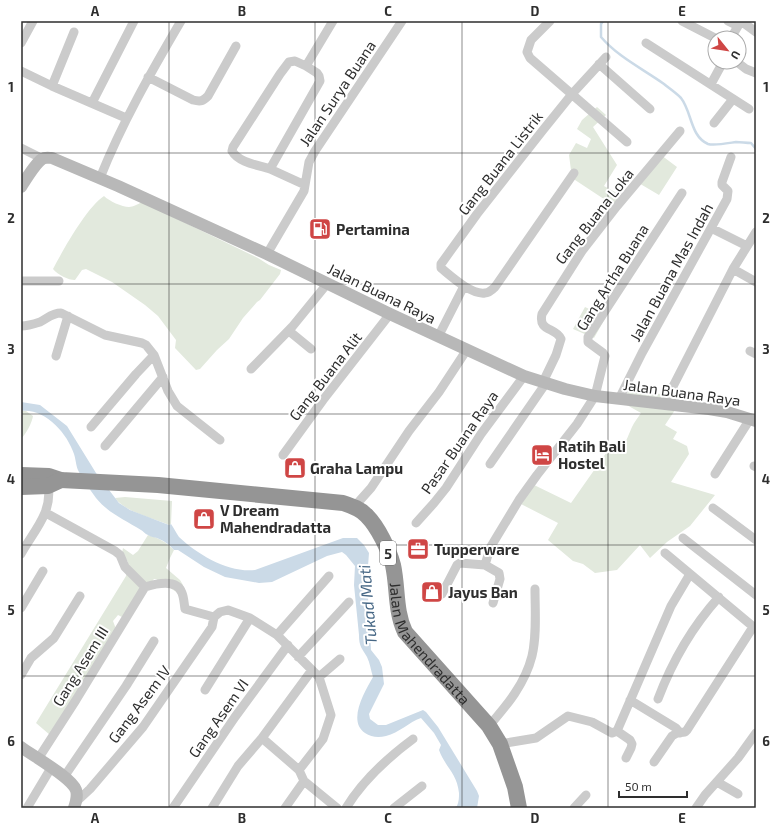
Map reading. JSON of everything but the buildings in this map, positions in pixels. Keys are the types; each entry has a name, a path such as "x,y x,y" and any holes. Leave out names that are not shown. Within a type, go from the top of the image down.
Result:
{"highway":[{"name":"Jalan Mahendradatta","path":"21,475 49,476 59,483"},
{"name":"Jalan Mahendradatta","path":"21,487 59,483 158,485 343,503 354,506 368,516 382,537 392,565 400,621 404,632 489,726 500,744 515,787 519,808"}],"street":[{"path":"21,43 33,21"},
{"path":"92,103 134,21"},
{"path":"100,178 126,118 181,21"},
{"path":"305,185 270,169 235,156 232,151 233,147 289,62 295,61 306,66 333,21"},
{"name":"Jalan Surya Buana","path":"267,254 298,201 305,185 309,162 315,150 402,21"},
{"path":"550,21 532,40 527,52 530,58 626,142"},
{"path":"682,21 707,34"},
{"path":"728,21 740,23 756,32"},
{"path":"52,86 74,32"},
{"path":"646,44 749,110"},
{"path":"148,77 194,100 200,102 203,101 208,96 236,46"},
{"name":"Gang Buana Listrik","path":"574,174 504,272 495,287 486,294 464,286 441,268 441,264 477,214 572,94 606,57"},
{"path":"599,64 650,109"},
{"name":"Jalan Surya Buana","path":"270,169 320,81 317,73 306,66"},
{"path":"710,84 718,70"},
{"path":"21,71 126,118"},
{"path":"714,123 733,99"},
{"name":"Gang Buana Loka","path":"545,383 561,339 560,335 543,325 541,322 542,314 582,251 617,206 680,131"},
{"path":"21,148 43,159 21,187"},
{"name":"Jalan Buana Mas Indah","path":"619,399 642,353 727,199 728,191 722,185 722,182 731,157"},
{"name":"Jalan Buana Raya","path":"43,159 52,158 100,178 267,254 438,337 524,376 595,396 727,412 753,420"},
{"name":"Gang Artha Buana","path":"595,396 605,356 603,352 588,342 588,337 682,193"},
{"path":"711,228 747,246"},
{"path":"664,404 733,269 756,232"},
{"path":"733,269 756,282"},
{"path":"21,281 59,281"},
{"path":"251,369 289,330 327,284"},
{"path":"438,337 464,286"},
{"path":"21,326 28,326 41,321 54,313 61,313 105,335 146,345 154,355 168,391 178,406 220,440"},
{"name":"Gang Buana Alit","path":"283,455 323,400 390,314"},
{"path":"56,356 68,316"},
{"path":"289,330 310,349"},
{"path":"354,506 371,488 409,431 439,392 466,350"},
{"path":"91,427 154,355"},
{"name":"Pasar Buana Raya","path":"416,523 446,488 480,434 524,376"},
{"path":"105,446 163,377"},
{"path":"490,464 545,383"},
{"path":"485,565 490,548 519,500 577,424 595,396"},
{"path":"715,474 753,420"},
{"path":"21,554 46,513 49,494 59,483"},
{"path":"713,508 756,540"},
{"path":"46,513 116,551 125,567 144,587 161,583 174,585 182,591 185,608 214,617 220,612 228,610 250,618 277,635 320,677 331,715 323,739 299,770"},
{"path":"683,538 756,595"},
{"path":"654,762 674,734 687,730 755,628 666,553"},
{"path":"442,594 457,565 460,563 485,565 499,574 500,579 493,603"},
{"path":"21,608 43,571"},
{"path":"617,731 671,606 690,574"},
{"path":"277,635 329,576"},
{"name":"Gang Asem III","path":"38,759 76,700 144,587"},
{"path":"489,726 513,698 530,663 533,648 535,589"},
{"path":"21,675 31,658 54,638 80,596"},
{"path":"658,699 667,677 689,636 718,597"},
{"path":"298,657 349,602"},
{"name":"Gang Asem IV","path":"75,805 143,727 212,627 214,617"},
{"path":"205,690 250,618"},
{"path":"64,777 126,686 154,641"},
{"name":"Gang Asem VI","path":"173,808 232,720 288,645"},
{"path":"320,677 340,659"},
{"path":"212,808 238,766 262,738 312,670"},
{"path":"630,700 672,725 680,733"},
{"path":"500,744 536,738 568,716 592,722 612,733 617,731"},
{"path":"617,731 630,740 632,744 626,758"},
{"path":"696,808 738,758 756,733"},
{"path":"262,738 299,770 304,781 333,807"},
{"path":"346,808 370,776 394,753 413,739"},
{"path":"21,747 71,782 76,791 75,805"},
{"path":"27,808 51,768"},
{"path":"285,808 304,781"},
{"path":"717,782 738,794"},
{"path":"394,808 422,786"},
{"path":"574,808 586,795"}],"shaded area":[{"path":"597,107 606,115 593,127 617,165 604,186 624,197 616,207 572,178 569,155 576,143 587,148 591,139 577,129 582,120"},
{"path":"661,155 677,167 659,195 637,182"},
{"path":"104,196 109,200 126,207 142,202 281,270 280,274 260,300 243,318 229,339 200,369 196,370 175,348 176,340 158,316 112,282 86,269 82,270 75,280 63,277 53,269 69,240 83,219 90,209"},
{"path":"585,307 606,317 594,338 573,329"},
{"path":"628,390 677,396 675,410 665,425 677,432 673,439 687,446 689,454 671,482 715,495 690,526 667,542 650,558 640,545 617,570 595,573 583,564 573,561 548,540 558,523 519,503 532,484 571,503 609,449 618,448 624,444 633,425 641,413 625,404"},
{"path":"21,411 26,411 33,416 25,434 21,439"},
{"path":"125,497 172,501 171,524 169,525 132,511 115,498"},
{"path":"148,535 156,537 174,550 166,568 180,580 183,585 181,591 178,593 154,579 122,617 118,615 113,621 116,629 50,735 36,723 126,576 128,562 122,553 123,548 133,555 138,551"}],"water":[{"name":"Tukad Mati","path":"21,402 40,405 67,426 96,473 119,503 130,510 169,525 171,524 179,537 187,544 205,556 225,566 235,569 255,570 343,538 357,538 369,553 367,579 371,650 379,660 382,667 384,684 369,714 370,719 378,725 386,725 423,710 426,712 438,727 477,791 479,796 477,808 452,808 457,806 459,800 456,780 439,750 441,745 434,733 421,718 391,735 383,737 375,737 365,733 360,728 358,721 359,706 373,677 368,659 361,647 360,642 354,585 355,566 346,555 342,552 327,556 272,582 259,583 225,577 204,567 178,550 174,550 162,540 147,535 142,530 106,508 96,498 81,475 77,468 71,446 60,430 46,418 38,414 30,411 21,411"}],"waterway":[{"path":"603,21 601,24 601,37 615,51 664,84 681,98 685,104 694,130 702,140 711,145 736,142 751,143 756,149"}],"place":[{"name":"Pertamina","path":"320,229"},
{"name":"Ratih Bali Hostel","path":"542,455"},
{"name":"Graha Lampu","path":"295,468"},
{"name":"V Dream Mahendradatta","path":"204,519"},
{"name":"Tupperware","path":"418,549"},
{"name":"Jayus Ban","path":"432,592"}]}
